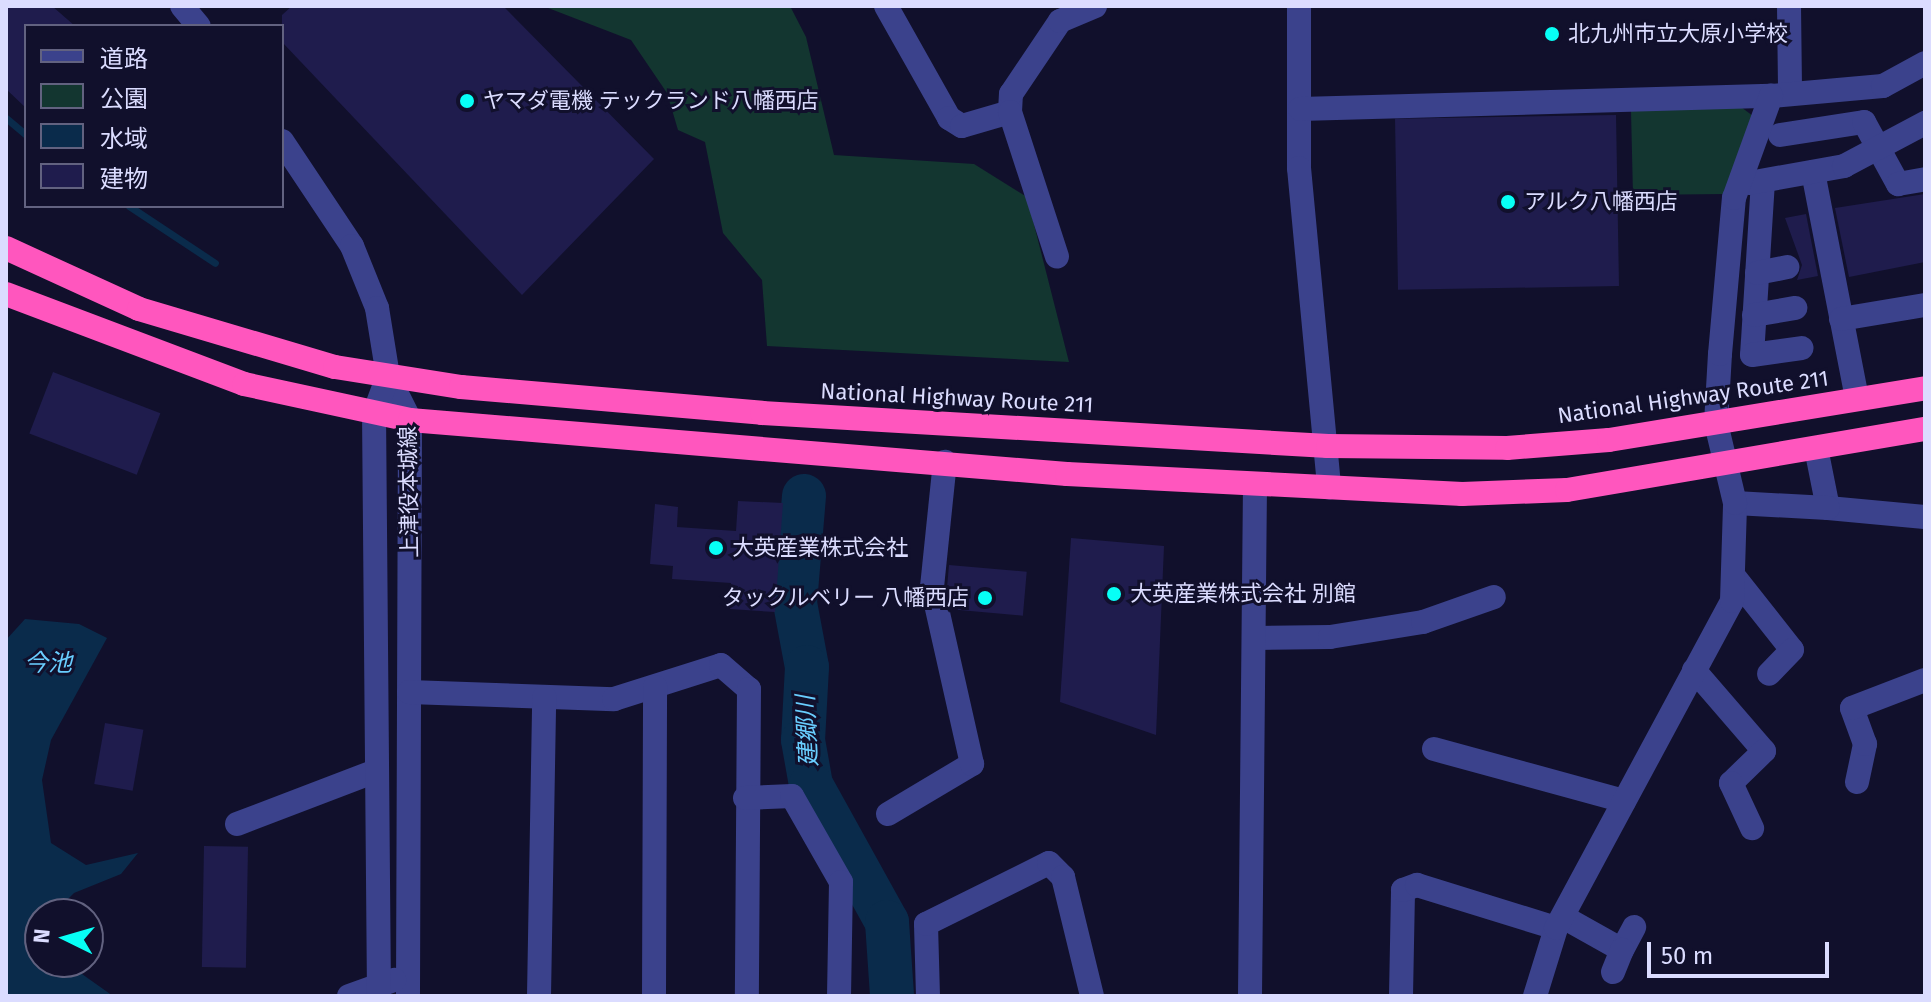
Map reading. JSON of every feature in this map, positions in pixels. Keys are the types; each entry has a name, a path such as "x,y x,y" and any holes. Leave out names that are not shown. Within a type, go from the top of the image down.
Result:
{"highway":[{"name":"National Highway Route 211","path":"6,248 76,284 226,339 388,376 762,413 1328,446 1507,448 1716,423 1925,388"},
{"path":"6,294 244,384 410,420 1255,486 1567,490 1726,466 1925,429"}],"street":[{"path":"182,6 197,24"},
{"path":"886,6 949,118 962,126 1010,112"},
{"path":"1057,257 1010,112 1011,94 1060,21 1095,6"},
{"path":"1299,6 1299,168 1328,446 1329,488"},
{"path":"1535,996 1560,923 1694,670 1722,624 1736,579 1735,503 1716,423 1738,185 1780,94 1789,6"},
{"path":"1300,109 1780,94 1883,86 1925,63"},
{"path":"1780,135 1864,122 1898,184 1925,179"},
{"path":"1738,185 1813,172 1878,148 1925,123"},
{"path":"284,144 352,246 377,308 388,376"},
{"path":"1813,172 1857,399"},
{"path":"1763,181 1770,232 1757,273 1752,355 1802,348"},
{"path":"1757,273 1787,267"},
{"path":"1841,319 1925,305"},
{"path":"1754,315 1795,308"},
{"name":"上津役本城線","path":"379,988 374,414 388,376"},
{"name":"上津役本城線","path":"388,376 410,420 408,988"},
{"path":"1816,448 1828,508"},
{"path":"888,814 972,764 932,587 945,462"},
{"path":"1250,996 1256,638 1255,486"},
{"path":"1735,503 1925,517"},
{"path":"1736,579 1792,650 1769,674"},
{"path":"1256,638 1330,637 1423,622 1494,597"},
{"path":"409,692 614,699 721,665 749,689 745,798 747,996"},
{"path":"1694,670 1764,751 1731,783 1752,828"},
{"path":"1857,782 1865,744 1852,708 1925,680"},
{"path":"654,996 655,687"},
{"path":"539,996 544,697"},
{"path":"1434,749 1624,801"},
{"path":"237,824 376,771"},
{"path":"745,798 792,796 841,882 839,996"},
{"path":"928,996 926,924 1049,863 1063,877 1092,996"},
{"path":"1401,996 1403,890 1417,885 1560,923 1618,961 1634,927"},
{"path":"349,996 379,988 408,988"}],"green space":[{"path":"543,6 790,6 806,37 834,155 974,164 1027,197 1069,362 767,346 762,280 723,233 705,142 678,130 667,93 631,40"},
{"path":"1741,107 1753,116 1724,194 1633,195 1631,111"}],"water":[{"name":"今池","path":"25,619 79,624 107,638 51,740 42,780 51,843 86,865 138,853 121,874 74,893 69,898 24,898 24,978 88,978 113,996 6,996 6,640"}],"building":[{"path":"6,6 52,6 73,24 24,24 24,106 6,89"},
{"name":"ヤマダ電機 テックランド八幡西店","path":"292,6 503,6 654,159 522,295 284,44 282,15"},
{"name":"アルク八幡西店","path":"1616,115 1619,286 1398,290 1395,119"},
{"path":"1925,194 1925,262 1849,277 1835,208"},
{"path":"1806,214 1818,276 1797,280 1802,265 1785,218"},
{"path":"53,372 160,413 137,475 29,434"},
{"name":"大英産業株式会社","path":"738,501 783,503 775,612 730,609 731,583 672,579 673,566 650,564 655,504 678,507 677,527 736,531"},
{"name":"大英産業株式会社 別館","path":"1071,538 1164,546 1156,735 1060,702"},
{"name":"タックルベリー 八幡西店","path":"949,565 1027,572 1023,616 945,609"},
{"path":"105,723 143,730 133,791 94,784"},
{"path":"204,846 248,847 246,968 202,967"}],"waterway":[{"name":"建郷川","path":"6,118 24,133"},
{"name":"建郷川","path":"132,208 215,263"},
{"name":"建郷川","path":"804,496 795,603 807,667 803,740 811,785 887,922 892,996"}],"place":[{"name":"北九州市立大原小学校","path":"1552,34"},
{"name":"ヤマダ電機 テックランド八幡西店","path":"467,101"},
{"name":"アルク八幡西店","path":"1508,202"},
{"name":"大英産業株式会社","path":"716,548"},
{"name":"大英産業株式会社 別館","path":"1114,594"},
{"name":"タックルベリー 八幡西店","path":"985,598"}]}
